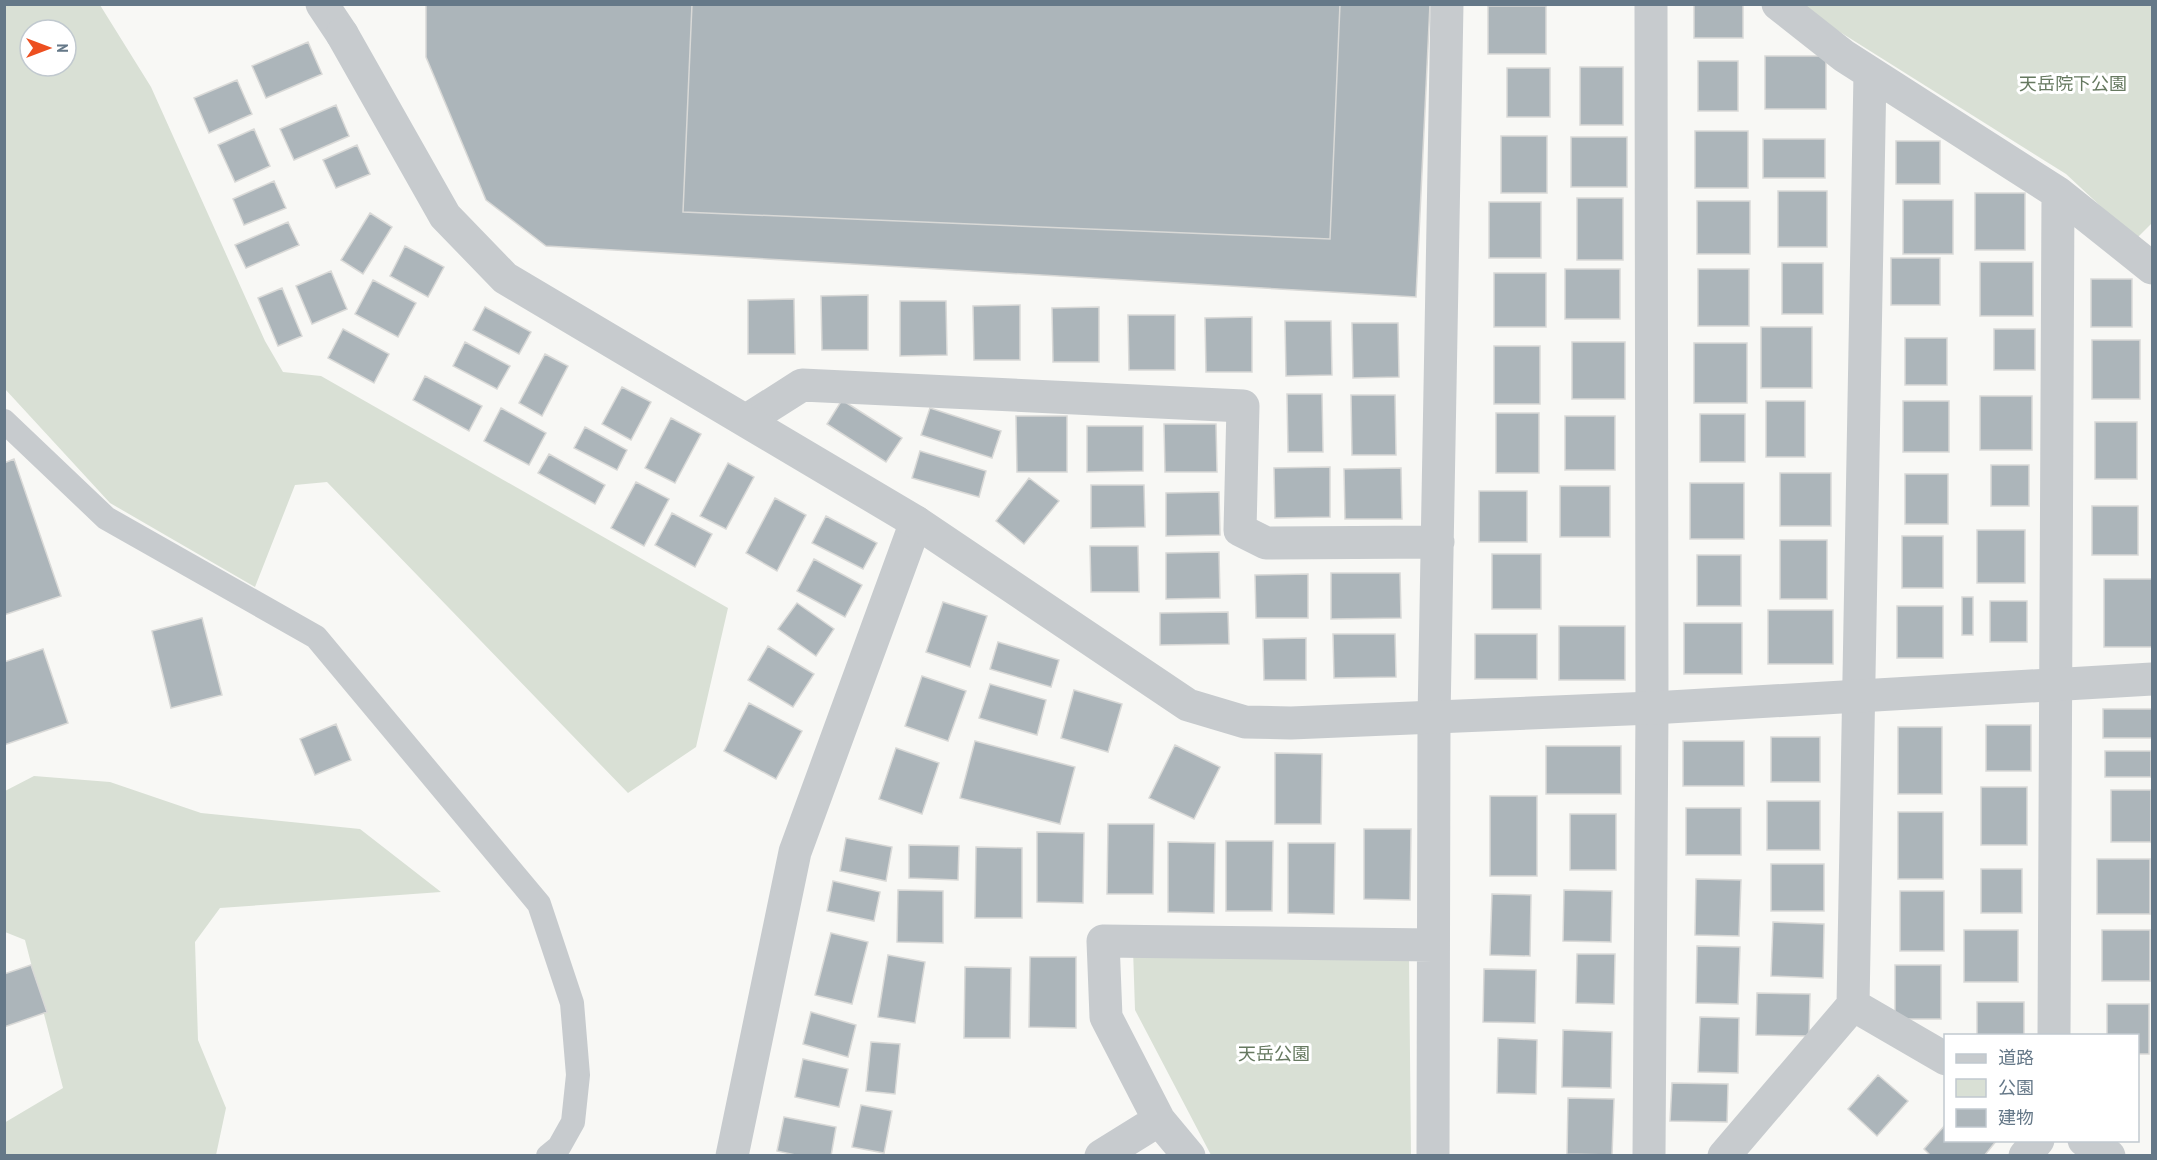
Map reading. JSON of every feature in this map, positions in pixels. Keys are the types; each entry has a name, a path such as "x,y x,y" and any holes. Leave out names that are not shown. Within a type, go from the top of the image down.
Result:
{"street":[{"path":"322,4 338,19 445,216 505,278 916,522 1188,705 1245,722 1434,718 2152,680"},
{"path":"1433,1155 1434,718 1447,4"},
{"path":"1649,1155 1652,708 1652,4"},
{"path":"1778,4 1844,56 2058,193 2152,268"},
{"path":"1724,1155 1853,1005 1861,697 1870,73"},
{"path":"2054,1034 2058,193"},
{"path":"747,420 802,385 1243,406 1240,530 1266,543 1438,542"},
{"path":"732,1155 795,852 916,522"},
{"path":"1189,1155 1159,1120 1106,1017 1103,941 1433,945"},
{"path":"1853,1005 1944,1058"},
{"path":"1101,1155 1159,1120"},
{"path":"2025,1155 2036,1142"},
{"path":"2087,1142 2109,1155"}],"lane":[{"path":"4,421 106,518 316,637 539,904 572,1003 578,1075 573,1122 559,1147 548,1155"}],"green space":[{"path":"5,4 100,5 151,87 265,341 283,372 321,376 728,608 696,747 628,793 327,482 295,485 255,587 110,503 5,389"},
{"name":"天岳院下公園","path":"1797,5 2152,5 2152,223 2136,239 2066,174"},
{"path":"34,776 110,782 201,813 360,829 441,892 220,908 195,942 198,1040 226,1108 216,1155 5,1155 4,1123 63,1088 25,940 5,932 5,791"},
{"name":"天岳公園","path":"1133,949 1409,954 1411,1155 1211,1155 1135,1010"}],"building":[{"path":"426,4 1430,4 1416,297 546,246 486,200 426,57"},
{"path":"692,4 1340,4 1330,239 683,212"},
{"path":"1694,4 1743,4 1743,38 1694,38"},
{"path":"1488,6 1546,6 1546,54 1488,54"},
{"path":"308,42 322,74 266,98 252,66"},
{"path":"1765,56 1826,56 1826,109 1765,109"},
{"path":"1698,61 1738,61 1738,111 1698,111"},
{"path":"1580,67 1623,67 1623,125 1580,125"},
{"path":"1507,68 1550,68 1550,117 1507,117"},
{"path":"237,80 252,114 209,133 194,98"},
{"path":"336,105 349,136 294,160 280,129"},
{"path":"254,129 270,166 235,182 218,145"},
{"path":"1695,131 1748,131 1748,188 1695,188"},
{"path":"1501,136 1547,136 1547,193 1501,193"},
{"path":"1571,137 1627,137 1627,187 1571,187"},
{"path":"1763,139 1825,139 1825,178 1763,178"},
{"path":"1896,141 1940,141 1940,184 1896,184"},
{"path":"357,145 370,174 336,188 323,160"},
{"path":"274,181 286,208 244,225 233,199"},
{"path":"1778,191 1827,191 1827,247 1778,247"},
{"path":"1975,193 2025,193 2025,250 1975,250"},
{"path":"1577,198 1623,198 1623,260 1577,260"},
{"path":"1903,200 1953,200 1953,254 1903,254"},
{"path":"1697,201 1750,201 1750,254 1697,254"},
{"path":"1489,202 1541,202 1541,258 1489,258"},
{"path":"370,213 392,227 363,274 341,260"},
{"path":"288,222 299,245 246,268 235,245"},
{"path":"405,246 444,267 428,297 390,276"},
{"path":"1891,258 1940,258 1940,305 1891,305"},
{"path":"1980,262 2033,262 2033,316 1980,316"},
{"path":"1782,263 1823,263 1823,314 1782,314"},
{"path":"1565,269 1620,269 1620,319 1565,319"},
{"path":"1698,269 1749,269 1749,326 1698,326"},
{"path":"331,271 347,309 312,324 296,286"},
{"path":"1494,273 1546,273 1546,327 1494,327"},
{"path":"2091,279 2132,279 2132,327 2091,327"},
{"path":"373,280 416,303 398,337 355,314"},
{"path":"282,288 302,336 278,346 258,298"},
{"path":"868,295 868,350 822,350 821,296"},
{"path":"794,299 795,354 748,354 748,300"},
{"path":"900,301 946,301 947,355 900,356"},
{"path":"1020,305 1020,360 974,360 973,306"},
{"path":"485,307 531,332 519,354 473,330"},
{"path":"1099,307 1099,362 1053,362 1052,308"},
{"path":"1128,315 1175,315 1175,370 1129,370"},
{"path":"1252,317 1252,372 1206,372 1205,318"},
{"path":"1285,321 1331,321 1332,375 1286,376"},
{"path":"1352,323 1398,323 1399,377 1353,378"},
{"path":"1761,327 1812,327 1812,388 1761,388"},
{"path":"343,329 389,354 374,383 328,358"},
{"path":"1994,329 2035,329 2035,370 1994,370"},
{"path":"1905,338 1947,338 1947,385 1905,385"},
{"path":"2092,340 2140,340 2140,399 2092,399"},
{"path":"465,342 510,366 497,389 453,366"},
{"path":"1572,342 1625,342 1625,399 1572,399"},
{"path":"1694,343 1747,343 1747,403 1694,403"},
{"path":"1494,346 1540,346 1540,404 1494,404"},
{"path":"545,354 568,366 542,416 519,403"},
{"path":"425,376 482,406 469,431 413,400"},
{"path":"622,387 651,402 631,440 602,424"},
{"path":"1287,394 1322,394 1323,452 1288,452"},
{"path":"1351,395 1395,395 1396,455 1352,455"},
{"path":"1980,396 2032,396 2032,450 1980,450"},
{"path":"842,400 902,438 886,462 827,424"},
{"path":"1766,401 1805,401 1805,457 1766,457"},
{"path":"1903,401 1949,401 1949,452 1903,452"},
{"path":"501,408 546,433 529,465 484,441"},
{"path":"930,408 1001,431 992,458 921,435"},
{"path":"1496,413 1539,413 1539,473 1496,473"},
{"path":"1700,414 1745,414 1745,462 1700,462"},
{"path":"1016,416 1067,416 1067,472 1017,472"},
{"path":"1565,416 1615,416 1615,470 1565,470"},
{"path":"671,418 701,434 675,483 645,468"},
{"path":"2095,422 2137,422 2137,479 2095,479"},
{"path":"1164,424 1216,424 1217,472 1165,472"},
{"path":"1087,426 1143,426 1143,471 1087,472"},
{"path":"585,427 627,450 617,470 574,448"},
{"path":"920,451 986,471 979,497 912,478"},
{"path":"549,454 605,485 595,504 538,473"},
{"path":"14,459 61,596 4,615 4,463"},
{"path":"728,463 754,477 726,529 700,516"},
{"path":"1991,465 2029,465 2029,506 1991,506"},
{"path":"1330,467 1330,517 1275,518 1274,468"},
{"path":"1401,468 1402,519 1345,519 1344,469"},
{"path":"1780,473 1831,473 1831,526 1780,526"},
{"path":"1905,474 1948,474 1948,524 1905,524"},
{"path":"1029,478 1059,501 1024,544 996,521"},
{"path":"636,482 669,499 644,546 611,528"},
{"path":"1690,483 1744,483 1744,539 1690,539"},
{"path":"1091,485 1144,485 1145,527 1091,528"},
{"path":"1560,486 1610,486 1610,537 1560,537"},
{"path":"1479,491 1527,491 1527,542 1479,542"},
{"path":"1219,492 1220,535 1166,536 1166,493"},
{"path":"775,498 806,515 777,571 746,553"},
{"path":"2092,506 2138,506 2138,555 2092,555"},
{"path":"672,513 712,534 695,567 655,545"},
{"path":"826,516 877,543 863,569 812,543"},
{"path":"1977,530 2025,530 2025,583 1977,583"},
{"path":"1902,536 1943,536 1943,588 1902,588"},
{"path":"1780,540 1827,540 1827,599 1780,599"},
{"path":"1090,546 1138,546 1139,592 1091,592"},
{"path":"1219,552 1220,598 1166,599 1166,553"},
{"path":"1492,554 1541,554 1541,609 1492,609"},
{"path":"1697,555 1741,555 1741,606 1697,606"},
{"path":"814,559 862,585 845,617 797,591"},
{"path":"1331,573 1400,573 1401,618 1331,619"},
{"path":"1308,574 1308,618 1256,618 1255,575"},
{"path":"2104,579 2152,579 2152,647 2104,647"},
{"path":"1962,597 1973,597 1973,635 1962,635"},
{"path":"1990,601 2027,601 2027,642 1990,642"},
{"path":"943,602 987,616 970,667 926,652"},
{"path":"797,603 834,629 816,656 778,629"},
{"path":"1897,606 1943,606 1943,658 1897,658"},
{"path":"1768,610 1833,610 1833,664 1768,664"},
{"path":"1228,612 1229,644 1160,645 1160,613"},
{"path":"202,618 222,695 171,708 152,631"},
{"path":"1684,623 1742,623 1742,674 1684,674"},
{"path":"1559,626 1625,626 1625,680 1559,680"},
{"path":"1333,634 1395,634 1396,677 1334,678"},
{"path":"1475,634 1537,634 1537,679 1475,679"},
{"path":"1306,638 1306,680 1264,680 1263,639"},
{"path":"998,642 1059,660 1051,687 990,669"},
{"path":"768,646 814,674 793,707 748,680"},
{"path":"43,649 68,723 4,745 4,662"},
{"path":"922,676 966,691 948,741 905,726"},
{"path":"990,684 1046,700 1037,735 979,718"},
{"path":"1074,690 1122,704 1108,752 1061,738"},
{"path":"749,703 802,731 776,779 724,751"},
{"path":"2103,709 2152,709 2152,738 2103,738"},
{"path":"336,724 351,760 315,775 300,739"},
{"path":"1986,725 2031,725 2031,771 1986,771"},
{"path":"1898,727 1942,727 1942,794 1898,794"},
{"path":"1771,737 1820,737 1820,782 1771,782"},
{"path":"975,741 1075,767 1060,824 960,798"},
{"path":"1683,741 1744,741 1744,786 1683,786"},
{"path":"1175,745 1220,767 1194,819 1149,798"},
{"path":"1546,746 1621,746 1621,794 1546,794"},
{"path":"896,748 939,763 922,814 879,799"},
{"path":"2105,751 2151,751 2151,777 2105,777"},
{"path":"1275,753 1322,754 1321,824 1275,824"},
{"path":"1981,787 2027,787 2027,845 1981,845"},
{"path":"2111,790 2151,790 2151,842 2111,842"},
{"path":"1490,796 1537,796 1537,876 1490,876"},
{"path":"1767,801 1820,801 1820,850 1767,850"},
{"path":"1686,808 1741,808 1741,855 1686,855"},
{"path":"1898,812 1943,812 1943,879 1898,879"},
{"path":"1570,814 1616,814 1616,870 1570,870"},
{"path":"1108,824 1154,824 1153,894 1107,894"},
{"path":"1364,829 1411,829 1410,900 1364,899"},
{"path":"1037,832 1084,833 1083,903 1037,902"},
{"path":"846,838 892,847 886,881 840,871"},
{"path":"1226,841 1273,841 1272,911 1226,911"},
{"path":"1168,842 1215,843 1214,913 1168,912"},
{"path":"1288,843 1335,843 1334,914 1288,913"},
{"path":"909,845 959,846 958,880 909,878"},
{"path":"976,847 1022,848 1022,918 975,918"},
{"path":"2097,859 2150,859 2150,914 2097,914"},
{"path":"1771,864 1824,864 1824,911 1771,911"},
{"path":"1981,869 2022,869 2022,913 1981,913"},
{"path":"1696,879 1741,880 1739,936 1695,935"},
{"path":"833,881 880,892 874,921 827,911"},
{"path":"898,890 943,891 943,943 897,942"},
{"path":"1564,890 1612,891 1611,942 1563,941"},
{"path":"1900,891 1944,891 1944,951 1900,951"},
{"path":"1492,894 1531,895 1530,956 1490,955"},
{"path":"1773,922 1824,924 1823,978 1771,976"},
{"path":"1964,930 2018,930 2018,982 1964,982"},
{"path":"2102,930 2150,930 2150,981 2102,981"},
{"path":"831,933 868,942 852,1004 815,995"},
{"path":"1697,946 1740,947 1738,1004 1696,1003"},
{"path":"1577,954 1615,954 1614,1004 1576,1003"},
{"path":"888,955 925,962 915,1023 878,1017"},
{"path":"1030,957 1076,957 1076,1028 1029,1027"},
{"path":"31,965 47,1012 4,1027 4,974"},
{"path":"1895,965 1941,965 1941,1019 1895,1019"},
{"path":"965,967 1011,968 1010,1038 964,1038"},
{"path":"1484,969 1536,970 1535,1023 1483,1022"},
{"path":"1757,993 1810,994 1809,1036 1756,1035"},
{"path":"1977,1002 2024,1002 2024,1034 1977,1034"},
{"path":"2107,1004 2149,1004 2149,1054 2139,1054 2139,1034 2107,1034"},
{"path":"811,1012 856,1025 848,1057 803,1044"},
{"path":"1700,1017 1739,1018 1738,1073 1698,1072"},
{"path":"1563,1030 1612,1032 1611,1088 1562,1087"},
{"path":"1498,1038 1537,1040 1536,1094 1497,1093"},
{"path":"871,1042 900,1044 895,1094 866,1091"},
{"path":"803,1059 848,1069 839,1107 795,1097"},
{"path":"1878,1075 1908,1101 1877,1136 1848,1109"},
{"path":"1672,1083 1728,1084 1727,1122 1670,1121"},
{"path":"1568,1098 1614,1099 1612,1155 1567,1154"},
{"path":"861,1105 892,1111 884,1153 852,1147"},
{"path":"784,1117 836,1127 831,1156 800,1156 777,1151"},
{"path":"1944,1126 1944,1142 1995,1142 1984,1156 1931,1156 1924,1149"}]}
